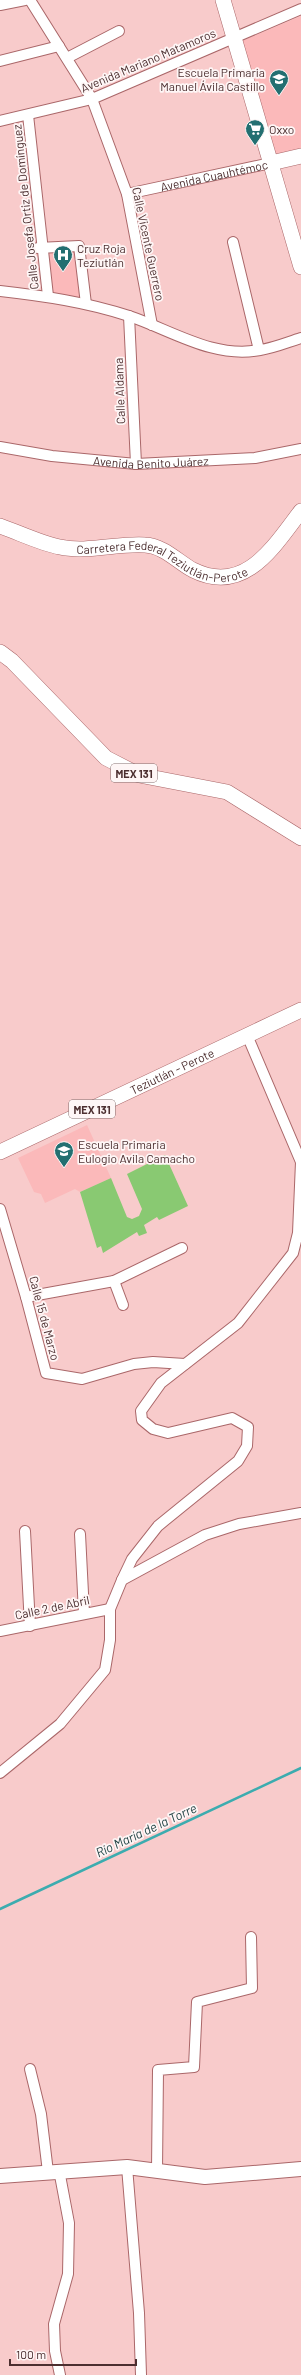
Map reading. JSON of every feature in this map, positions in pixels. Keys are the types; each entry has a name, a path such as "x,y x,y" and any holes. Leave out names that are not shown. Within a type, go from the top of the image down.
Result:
{"main road":[{"path":"223,0 301,267"},
{"name":"Avenida Cuauhtémoc","path":"271,163 301,156"},
{"name":"Carretera Federal Teziutlán-Perote","path":"0,526 61,547 147,545 166,552 194,570 218,578 236,575 265,556 301,511"},
{"name":"MEX 131","path":"0,652 12,661 106,758 139,775 227,792 301,838"},
{"name":"Teziutlán - Perote","path":"0,1152 301,1010"},
{"path":"0,2176 127,2166 205,2177 301,2169"}],"street":[{"path":"0,4 25,0"},
{"name":"Calle Vicente Guerrero","path":"30,0 92,99 127,194 152,325"},
{"name":"Avenida Mariano Matamoros","path":"0,121 92,99 301,9"},
{"path":"67,58 120,31"},
{"path":"0,60 59,46"},
{"name":"Calle Josefa Ortiz de Domínguez","path":"26,116 45,296"},
{"name":"Avenida Cuauhtémoc","path":"127,194 271,163"},
{"path":"233,242 259,350"},
{"path":"40,250 79,247 85,304"},
{"path":"0,291 45,296 85,304 129,316 191,341 226,351 259,350 301,338"},
{"name":"Calle Aldama","path":"129,316 136,464"},
{"name":"Avenida Benito Juárez","path":"0,447 52,456 136,464 255,458 301,449"},
{"path":"0,1773 60,1724 105,1670 110,1640 110,1609 132,1559 158,1526 238,1461 247,1446 248,1427 232,1418 168,1433 153,1429 142,1420 141,1411 161,1383 172,1376 185,1364 238,1323 293,1254 298,1233 301,1162 248,1035"},
{"name":"Calle 15 de Marzo","path":"0,1209 26,1297 46,1373 82,1379 134,1364 153,1362 185,1364"},
{"path":"26,1297 114,1281 182,1248"},
{"path":"114,1281 123,1305"},
{"path":"122,1580 205,1535 240,1524 301,1513"},
{"path":"25,1531 30,1626"},
{"path":"80,1534 84,1613"},
{"name":"Calle 2 de Abril","path":"0,1631 110,1609"},
{"path":"157,2170 158,2070 194,2067 197,2002 252,1988 250,1937"},
{"path":"30,2069 54,2171 69,2223 68,2274 54,2324 55,2351 60,2375"},
{"path":"127,2166 139,2313 141,2375"}],"shaded area":[{"name":"Escuela Primaria Manuel Ávila Castillo","path":"301,16 301,151 275,157 242,41"},
{"name":"Cruz Roja Teziutlán","path":"75,250 80,298 51,293 47,252"},
{"name":"Escuela Primaria Eulogio Avila Camacho","path":"87,1125 111,1178 80,1192 75,1189 45,1203 41,1194 34,1192 18,1158"}],"green space":[{"path":"165,1155 188,1206 159,1220 157,1217 144,1225 147,1233 139,1236 137,1232 103,1253 101,1246 97,1248 80,1192 111,1178 127,1217 132,1219 139,1216 142,1209 127,1174"}],"waterway":[{"name":"Río María de la Torre","path":"0,1909 301,1768"}],"place":[{"name":"Escuela Primaria Manuel Ávila Castillo","path":"279,96"},
{"name":"Oxxo","path":"255,146"},
{"name":"Cruz Roja Teziutlán","path":"63,272"},
{"name":"Escuela Primaria Eulogio Avila Camacho","path":"64,1168"}]}
